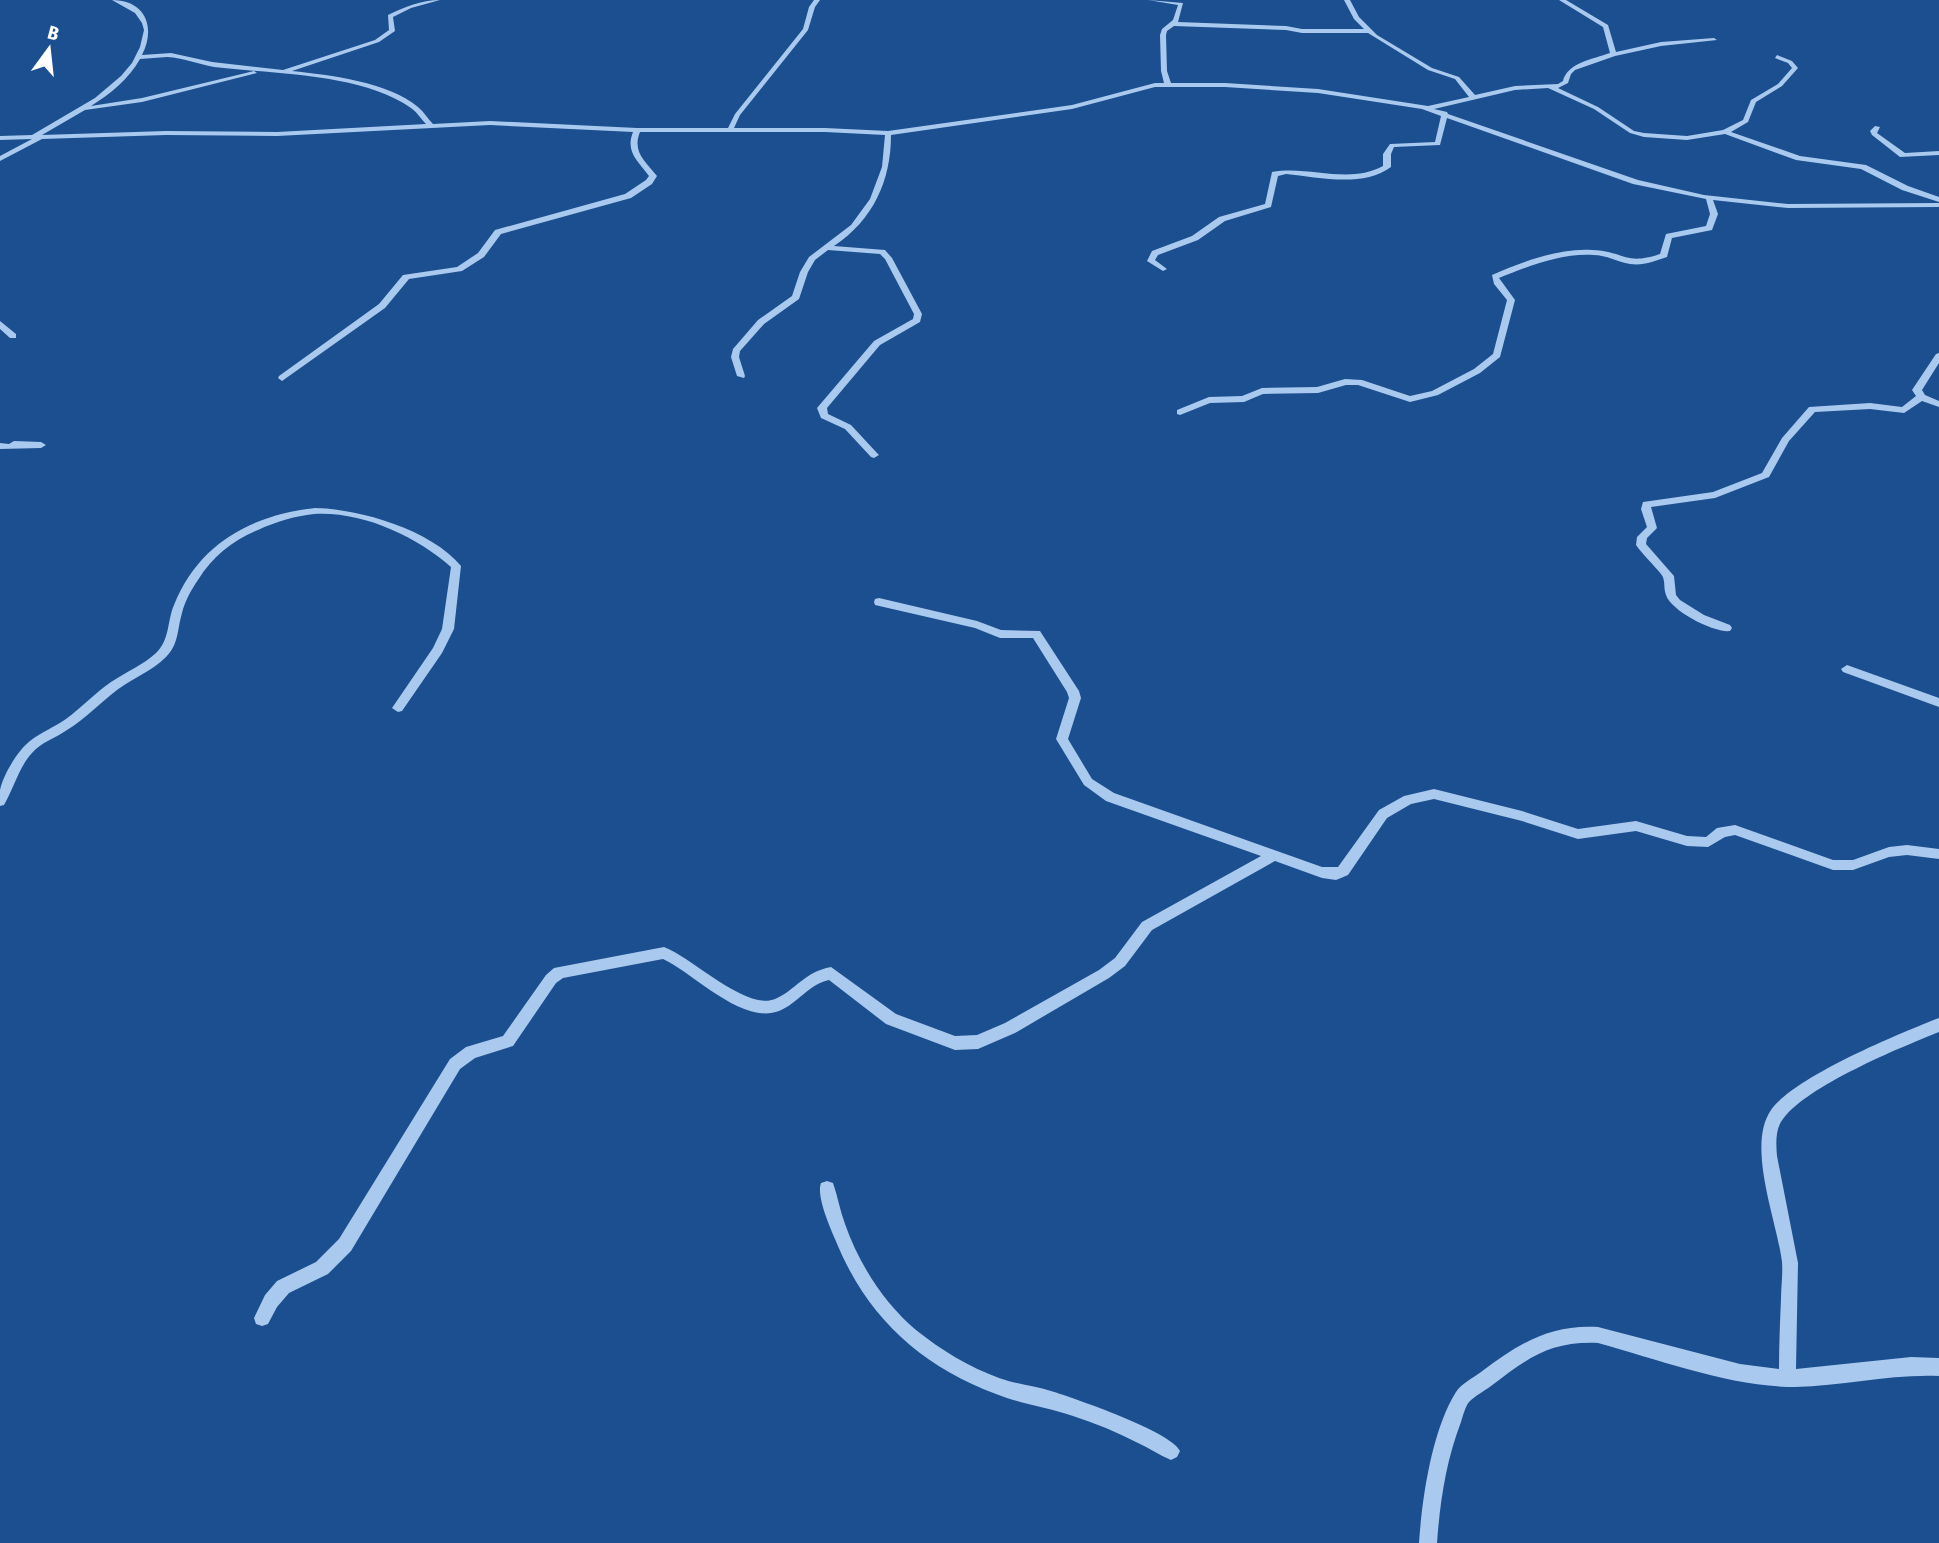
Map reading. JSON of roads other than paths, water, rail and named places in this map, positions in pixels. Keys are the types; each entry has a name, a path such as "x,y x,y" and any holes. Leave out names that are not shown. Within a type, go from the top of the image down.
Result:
{"street":[{"path":"0,159 80,110 115,86 133,68 149,33 148,27 143,18 115,0"},
{"path":"282,72 377,41 392,31 390,16 409,7 437,0"},
{"path":"730,130 737,115 806,29 812,7 817,0"},
{"path":"1152,0 1181,4 1180,15 1175,24"},
{"path":"1347,0 1356,18 1369,31 1424,66 1457,78 1473,97"},
{"path":"1562,0 1605,26 1613,54"},
{"path":"1168,84 1164,71 1163,35 1164,30 1175,24 1286,28 1302,31 1369,31"},
{"path":"1428,108 1515,88 1564,84 1568,73 1578,66 1613,54 1661,44 1714,40"},
{"path":"139,57 171,55 216,65 364,84 420,110 430,125"},
{"path":"1550,87 1596,108 1632,132 1679,139 1725,132 1746,121 1753,101 1780,85 1794,68 1790,62 1777,57"},
{"path":"80,110 142,100 264,70"},
{"path":"0,138 105,134 277,134 490,123 637,130 888,133 1061,109 1134,89 1168,84 1225,85 1318,91 1428,108 1636,182 1709,198 1788,206 1939,203"},
{"path":"1163,269 1151,261 1154,253 1195,238 1222,219 1268,205 1275,174 1376,174 1387,167 1387,154 1392,145 1438,144 1444,113"},
{"path":"1877,127 1873,131 1874,134 1900,154 1939,153"},
{"path":"282,378 382,306 406,277 459,269 481,255 498,232 628,196 649,182 653,176 635,158 633,138 637,130"},
{"path":"1725,132 1799,158 1863,167 1939,203"},
{"path":"741,376 735,357 736,351 759,324 796,297 808,265 817,252 853,228 881,187 888,162 888,133"},
{"path":"1180,412 1209,401 1244,399 1262,391 1318,390 1345,382 1359,382 1410,399 1435,393 1477,371 1497,355 1511,300 1508,292 1497,284 1495,277 1577,253 1604,254 1631,264 1647,262 1664,255 1669,236 1709,228 1714,214 1709,198"},
{"path":"825,248 882,252 918,314 917,320 877,343 822,408 824,416 848,427 874,455"},
{"path":"0,324 13,336"},
{"path":"1939,356 1917,390 1921,397 1939,404"},
{"path":"1726,628 1700,618 1676,603 1671,595 1669,576 1641,545 1642,537 1652,528 1647,504 1715,495 1766,475 1784,440 1812,409 1870,406 1904,410 1921,397"},
{"path":"0,446 16,447 14,444 23,443 41,445"},
{"path":"0,802 18,762 27,749 62,728 115,685 165,652 174,639 174,619 182,597 212,554 257,526 293,515 314,511 336,512 368,521 399,531 443,552 456,566 448,629 438,650 398,709"},
{"path":"879,603 967,622 1000,634 1036,634 1073,691 1075,698 1062,739 1088,782 1110,797 1273,856 1336,874 1343,871 1383,814 1408,800 1434,794 1522,816 1578,834 1636,827 1687,841 1708,842 1722,832 1735,830 1833,865 1853,865 1889,852 1907,850 1939,854"},
{"path":"1847,668 1865,678 1900,686 1939,703"},
{"path":"262,1318 283,1287 322,1268 345,1245 456,1064 471,1052 508,1041 551,979 559,972 664,953 748,1004 768,1008 788,999 823,974 831,973 891,1019 955,1042 978,1042 1010,1028 1104,974 1119,962 1147,926 1273,856"},
{"path":"1787,1378 1790,1263 1769,1156 1768,1142 1772,1124 1778,1112 1806,1090 1881,1050 1939,1025"},
{"path":"827,1189 835,1227 846,1252 883,1310 913,1339 948,1362 996,1385 1057,1401 1141,1433 1171,1451"},
{"path":"1428,1543 1437,1473 1463,1396 1542,1342 1579,1332 1740,1373 1787,1378 1911,1366 1939,1367"}]}
